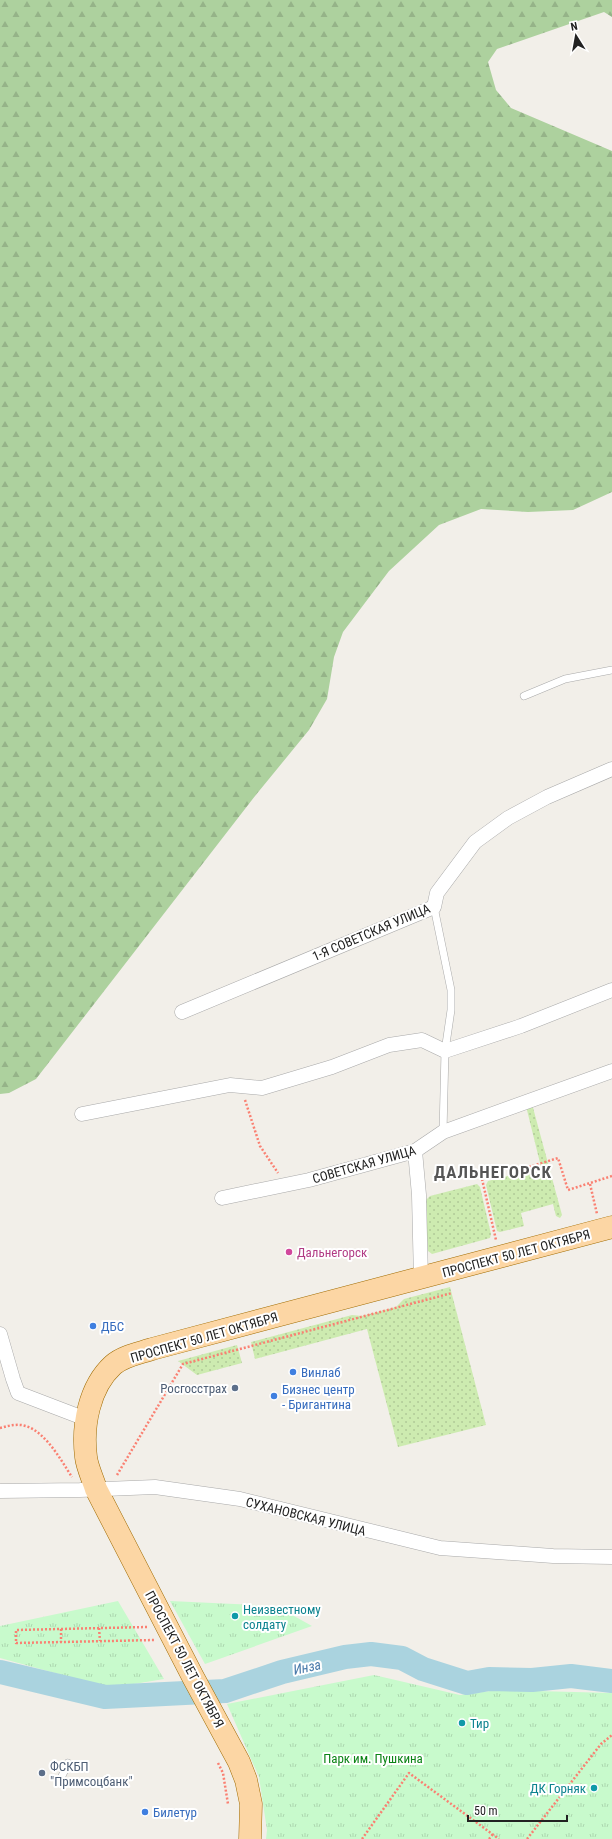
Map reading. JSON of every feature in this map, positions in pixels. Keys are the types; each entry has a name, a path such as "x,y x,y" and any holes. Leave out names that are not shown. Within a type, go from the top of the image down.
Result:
{"main road":[{"name":"ПРОСПЕКТ 50 ЛЕТ ОКТЯБРЯ","path":"250,1839 251,1804 246,1780 239,1762 88,1489 86,1419 96,1387 113,1365 128,1357 606,1228"}],"street":[{"name":"1-Я СОВЕТСКАЯ УЛИЦА","path":"182,1012 434,907 437,893 475,842 508,818 547,797 612,769"},
{"path":"82,1114 230,1085 262,1088 332,1067 389,1045 422,1040 445,1052 521,1026 612,990"},
{"name":"СОВЕТСКАЯ УЛИЦА","path":"222,1198 286,1185 415,1151 443,1132 612,1071"},
{"path":"415,1151 419,1195 421,1279"},
{"path":"0,1334 18,1393 86,1419"},
{"name":"СУХАНОВСКАЯ УЛИЦА","path":"0,1490 119,1489 155,1486 240,1499 440,1548 552,1556 612,1557"}],"lane":[{"path":"524,696 565,679 612,670"},
{"path":"434,907 451,990 451,1010 445,1052 443,1132"},
{"path":"62,1776 68,1763"}],"path":[{"path":"241,1086 260,1146 286,1185"},
{"path":"529,1167 558,1158 568,1190 612,1176"},
{"path":"482,1179 496,1240"},
{"path":"590,1184 606,1228"},
{"path":"0,1428 16,1424 34,1429 53,1448 88,1489"},
{"path":"144,1620 148,1627 155,1640 16,1643 16,1630 148,1627"},
{"path":"99,1628 100,1642"},
{"path":"61,1629 61,1642"},
{"path":"527,1839 601,1744 612,1735"},
{"path":"362,1839 409,1773 499,1839"},
{"path":"489,1839 493,1834"}],"green space":[{"path":"0,0 612,0 612,17 604,12 497,49 488,62 496,90 511,108 612,151 612,492 573,510 528,512 481,509 439,525 389,571 343,632 334,657 327,699 309,730 255,796 36,1079 9,1093 0,1094"},
{"path":"532,1104 562,1215 560,1218 556,1216 553,1204 521,1213 524,1226 500,1232 497,1231 486,1185 488,1181 541,1167 526,1106"},
{"path":"477,1184 480,1187 491,1234 490,1238 432,1254 428,1251 425,1201 430,1196"},
{"path":"450,1287 486,1425 398,1447 367,1329 255,1359 251,1342 352,1315 362,1316 396,1307 404,1299"},
{"path":"237,1345 242,1363 197,1375 178,1361"},
{"path":"118,1601 164,1679 110,1688 0,1658 0,1626"},
{"path":"170,1601 276,1606 312,1626 205,1664"},
{"name":"Парк им. Пушкина","path":"374,1675 460,1695 498,1690 612,1693 612,1839 266,1839 267,1830 259,1777 227,1704"}],"waterway":[{"name":"Инза","path":"0,1672 105,1697 225,1691 282,1672 345,1657 371,1654 402,1658 423,1669 467,1683 489,1679 532,1680 571,1676 612,1681"}],"place":[{"name":"Дальнегорск","path":"289,1252"},
{"name":"ДБС","path":"93,1326"},
{"name":"Винлаб","path":"293,1372"},
{"name":"Росгосстрах","path":"235,1388"},
{"name":"Бизнес центр - Бригантина","path":"274,1396"},
{"name":"Неизвестному солдату","path":"235,1616"},
{"name":"Тир","path":"462,1723"},
{"name":"ФСКБП \"Примсоцбанк\"","path":"42,1773"},
{"name":"ДК Горняк","path":"594,1788"},
{"name":"Билетур","path":"145,1812"}],"district":[{"name":"ДАЛЬНЕГОРСК","path":"493,1172"}]}
